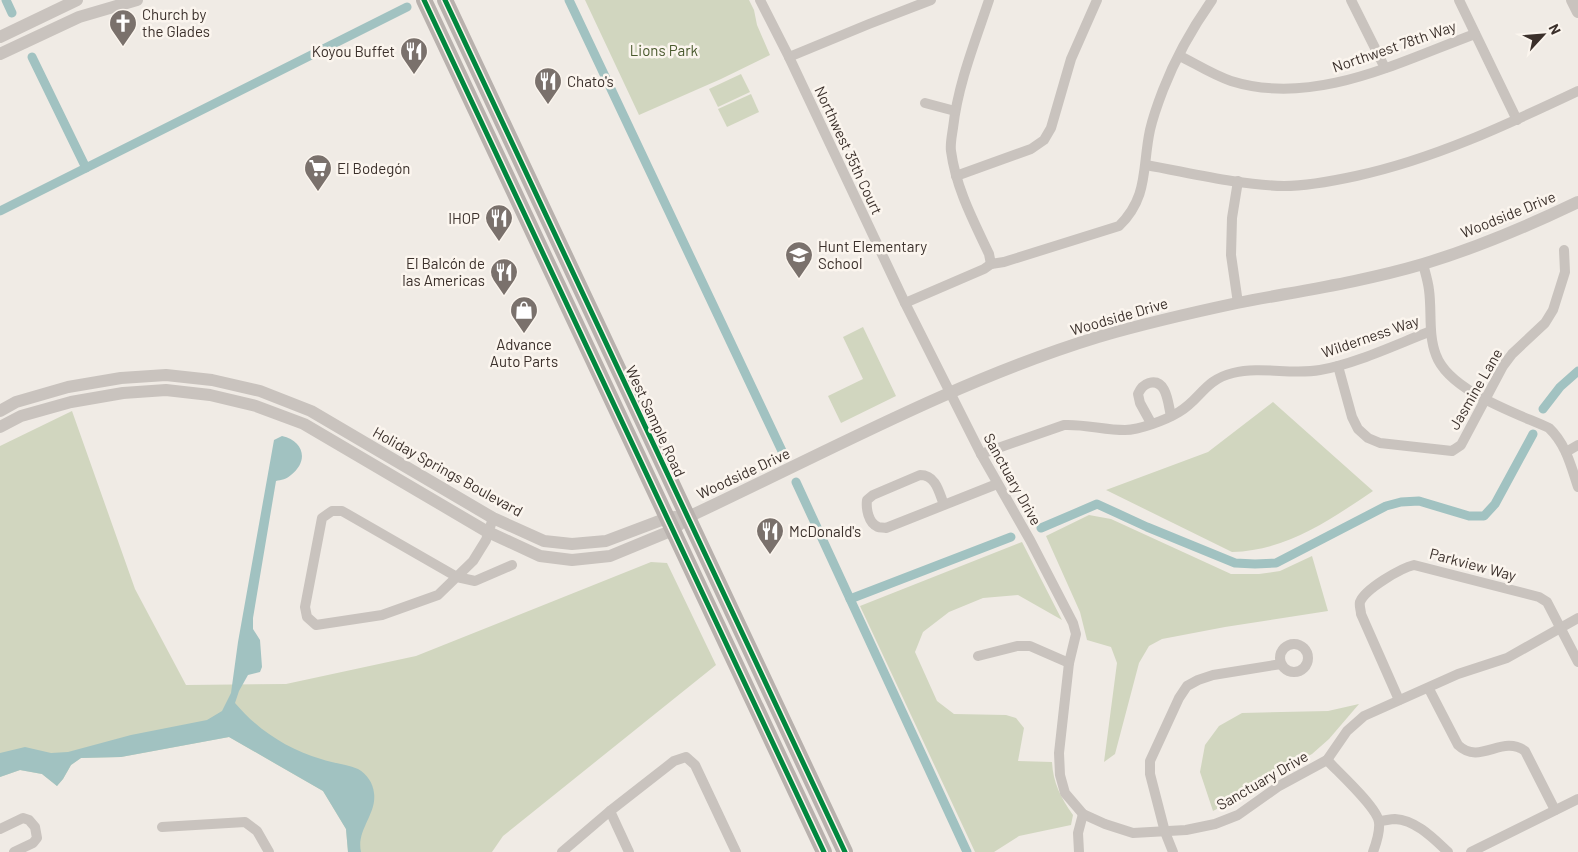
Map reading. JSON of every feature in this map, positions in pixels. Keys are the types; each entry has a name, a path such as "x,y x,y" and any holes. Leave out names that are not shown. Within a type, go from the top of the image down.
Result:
{"main road":[{"name":"West Sample Road","path":"424,0 824,852"},
{"name":"West Sample Road","path":"445,0 846,852"},
{"path":"486,132 499,140 517,176 532,184"},
{"path":"512,186 526,194 554,248 567,259"},
{"path":"737,665 748,670 764,703 780,712"},
{"path":"816,834 834,852"}],"street":[{"path":"0,37 77,0"},
{"path":"0,54 79,17 137,0"},
{"name":"Northwest 35th Court","path":"760,0 950,393"},
{"path":"789,57 931,0"},
{"path":"989,0 955,111 950,148 963,198 989,254 991,264"},
{"path":"956,176 1031,149 1044,140 1051,128 1070,59 1098,0"},
{"path":"905,303 984,270 991,264 1004,262 1119,226 1130,216 1138,201 1146,165 1150,130 1163,90 1193,27 1212,0"},
{"path":"1351,0 1385,68"},
{"path":"1459,0 1517,120"},
{"path":"1572,0 1578,12"},
{"name":"Northwest 78th Way","path":"1180,56 1231,81 1280,89 1312,87 1351,79 1385,68 1475,34"},
{"path":"1146,165 1238,181 1284,186 1330,182 1377,172 1430,155 1517,120 1578,91"},
{"path":"924,103 955,111"},
{"path":"1238,181 1232,218 1231,255 1238,303"},
{"name":"Woodside Drive","path":"688,517 950,393 1024,363 1097,338 1172,317 1353,281 1423,264 1535,222 1578,202"},
{"name":"Jasmine Lane","path":"1338,366 1352,417 1358,429 1368,438 1380,443 1452,451 1461,444 1503,366 1512,354 1545,323 1553,310 1565,272 1564,250"},
{"path":"1423,264 1429,290 1431,331 1435,354 1443,368 1471,392 1549,428 1559,438 1566,452 1578,487"},
{"name":"Wilderness Way","path":"981,454 1064,425 1078,424 1125,430 1151,424 1170,416 1192,402 1204,387 1218,378 1233,373 1318,370 1338,366 1431,331"},
{"name":"Holiday Springs Boulevard","path":"0,411 16,402 68,388 120,378 166,375 212,380 260,391 311,410 493,518 544,541 572,544 606,541 670,524 688,517"},
{"path":"1151,424 1140,403 1138,394 1141,387 1147,384 1155,382 1162,386 1166,393 1170,416"},
{"name":"Holiday Springs Boulevard","path":"0,427 21,416 71,402 122,393 166,390 210,395 256,406 304,424 488,532 540,556 572,560 610,556 670,524"},
{"name":"Sanctuary Drive","path":"950,393 997,484 1030,540 1076,634 1069,663 1060,753 1060,775 1065,793 1083,814 1105,824 1134,833 1165,832 1215,824 1238,815 1280,786 1327,760 1347,731 1364,716 1429,689 1458,674 1507,658 1578,618"},
{"path":"304,424 311,410"},
{"path":"1566,452 1578,445"},
{"path":"394,477 401,464"},
{"path":"944,505 934,480 927,475 920,475 873,495 867,500 866,508 872,522 878,527 886,528 997,484"},
{"path":"493,518 486,540 473,561 457,577 438,595 382,615 316,625 307,617 305,607 322,518 332,511 342,511 457,577 475,581 512,565"},
{"name":"Parkview Way","path":"1399,700 1361,614 1360,604 1365,595 1404,568 1414,565 1424,566 1539,597 1547,602 1560,628"},
{"path":"1560,628 1578,662"},
{"path":"978,656 1017,646 1030,646 1069,663"},
{"path":"1173,852 1165,832 1150,774 1150,761 1178,698 1187,686 1213,675 1281,664"},
{"path":"1429,689 1458,745 1464,752 1474,753 1517,745 1525,751 1555,810"},
{"path":"562,852 610,811 674,761 686,757 695,765 736,852"},
{"path":"1327,760 1372,808 1379,821 1373,852"},
{"path":"1471,852 1578,799"},
{"path":"610,811 629,852"},
{"path":"1079,852 1078,833 1083,814"},
{"path":"0,828 22,818 29,820 35,828 37,838 33,843 14,852"},
{"path":"1379,821 1394,819 1408,822 1420,829 1448,852"},
{"path":"162,826 245,822 257,831 269,852"}],"green space":[{"name":"Lions Park","path":"585,0 749,0 770,55 639,115"},
{"path":"741,74 750,92 718,107 709,89"},
{"path":"751,94 759,112 727,127 718,109"},
{"path":"863,327 896,396 841,423 828,396 863,379 843,337"},
{"path":"1273,402 1373,491 1323,523 1289,540 1252,550 1232,552 1106,490 1208,452"},
{"path":"72,411 135,589 186,685 286,684 416,656 651,562 667,563 716,665 503,836 492,852 348,852 346,829 323,791 229,737 121,757 81,758 71,765 57,786 42,774 20,770 0,777 0,446"},
{"path":"1089,515 1111,519 1231,574 1259,574 1280,571 1312,556 1328,611 1162,639 1149,646 1139,663 1115,754 1104,762 1117,663 1111,647 1087,640 1080,612 1046,536"},
{"path":"1022,542 1062,620 1018,595 983,598 949,612 923,632 915,652 937,701 954,714 1006,715 1016,718 1024,728 1018,761 1052,762 1058,790 1073,815 1071,825 1019,836 994,852 975,852 860,606"},
{"path":"1359,704 1329,739 1312,754 1258,783 1243,795 1213,811 1200,772 1205,745 1219,726 1242,713 1328,711"}],"water":[{"path":"282,436 295,442 299,447 302,458 297,470 286,478 276,481 253,618 253,629 260,640 262,667 260,672 248,675 235,703 253,722 285,744 308,755 354,767 367,776 371,782 374,801 361,836 361,852 348,852 346,829 323,791 229,737 121,757 81,758 71,765 57,786 42,774 20,770 0,777 0,753 25,747 51,753 68,752 131,735 207,720 222,711 231,693 238,642 274,440"}],"waterway":[{"path":"6,0 12,13"},
{"path":"569,0 782,451"},
{"path":"0,211 407,7"},
{"path":"32,57 86,168"},
{"path":"1543,409 1560,387 1578,371"},
{"path":"1041,528 1097,504 1235,563 1276,563 1386,506 1401,502 1419,501 1469,516 1484,516 1495,504 1533,434"},
{"path":"796,482 967,852"},
{"path":"850,599 1011,537"}],"cycle path":[{"path":"424,0 824,852"},
{"path":"445,0 845,852"}],"place":[{"name":"Church by the Glades","path":"123,47"},
{"name":"Koyou Buffet","path":"414,75"},
{"name":"Chato's","path":"548,105"},
{"name":"El Bodegón","path":"318,192"},
{"name":"IHOP","path":"499,242"},
{"name":"Hunt Elementary School","path":"799,279"},
{"name":"El Balcón de las Americas","path":"504,296"},
{"name":"Advance Auto Parts","path":"524,334"},
{"name":"McDonald's","path":"770,555"}]}
